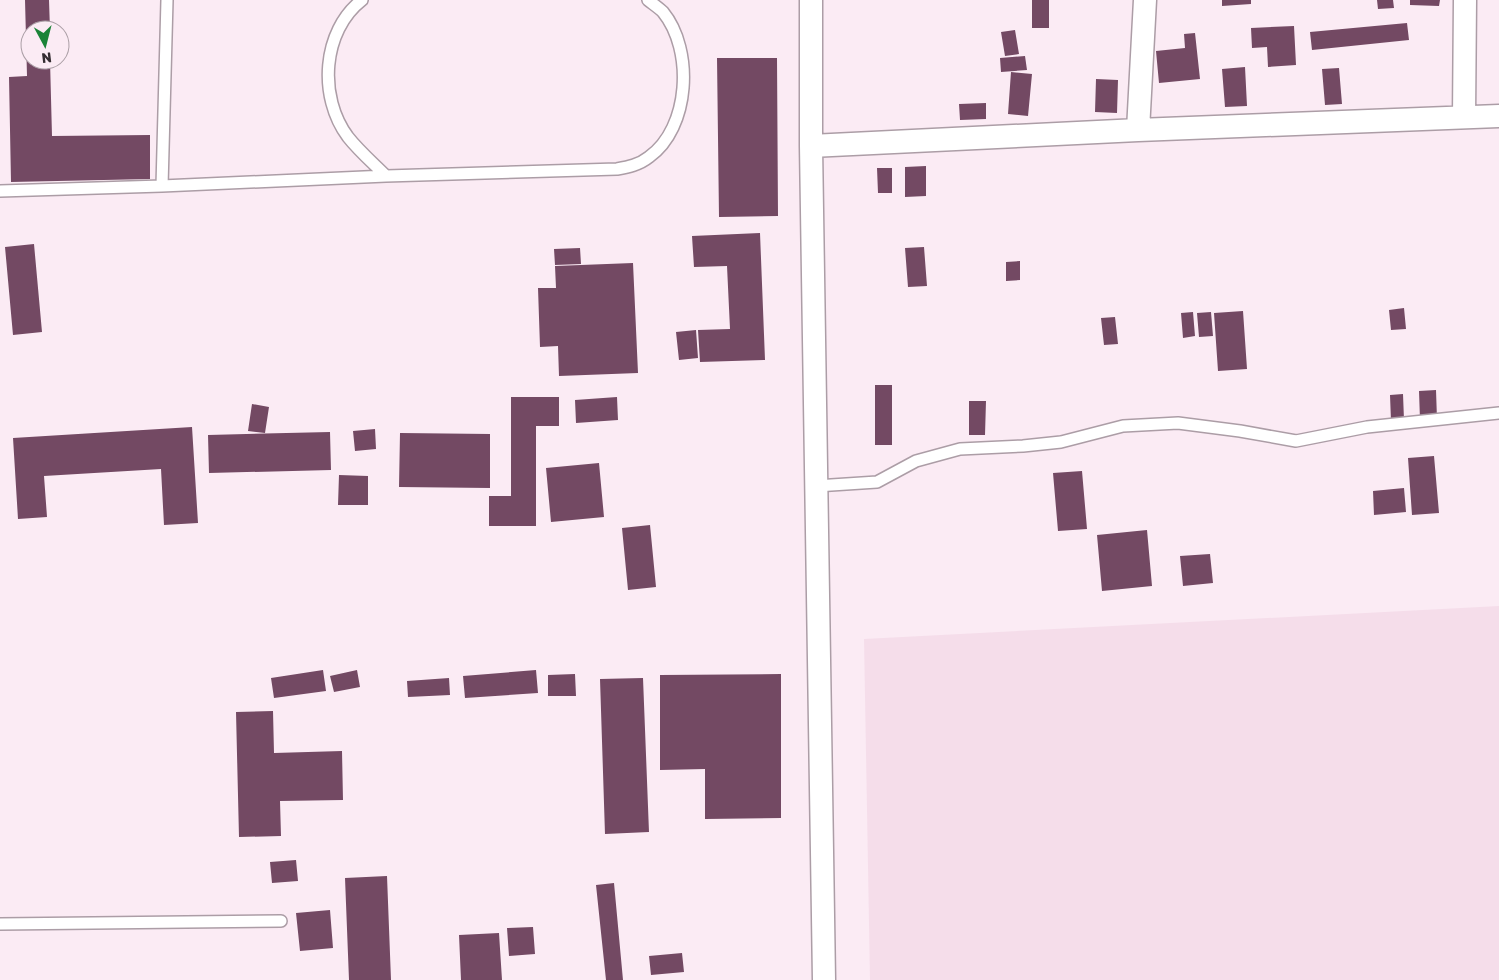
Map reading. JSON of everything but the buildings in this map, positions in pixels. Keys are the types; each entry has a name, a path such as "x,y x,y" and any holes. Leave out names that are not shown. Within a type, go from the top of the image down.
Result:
{"street":[{"path":"811,0 811,146 824,980"},
{"path":"1138,130 1145,0"},
{"path":"1464,118 1465,0"},
{"path":"811,146 1138,130 1499,116"}],"lane":[{"path":"162,186 167,0"},
{"path":"362,0 346,18 334,38 329,61 328,81 334,111 341,126 348,137 386,176"},
{"path":"0,191 617,169 634,166 650,157 661,146 676,118 681,102 683,66 674,32 663,13 648,0"},
{"path":"816,486 877,482 916,461 960,449 1061,442 1123,426 1178,423 1296,441 1367,427 1499,413"},
{"path":"0,924 281,921"}],"shaded area":[{"path":"1499,606 1499,980 870,980 864,639"}]}
